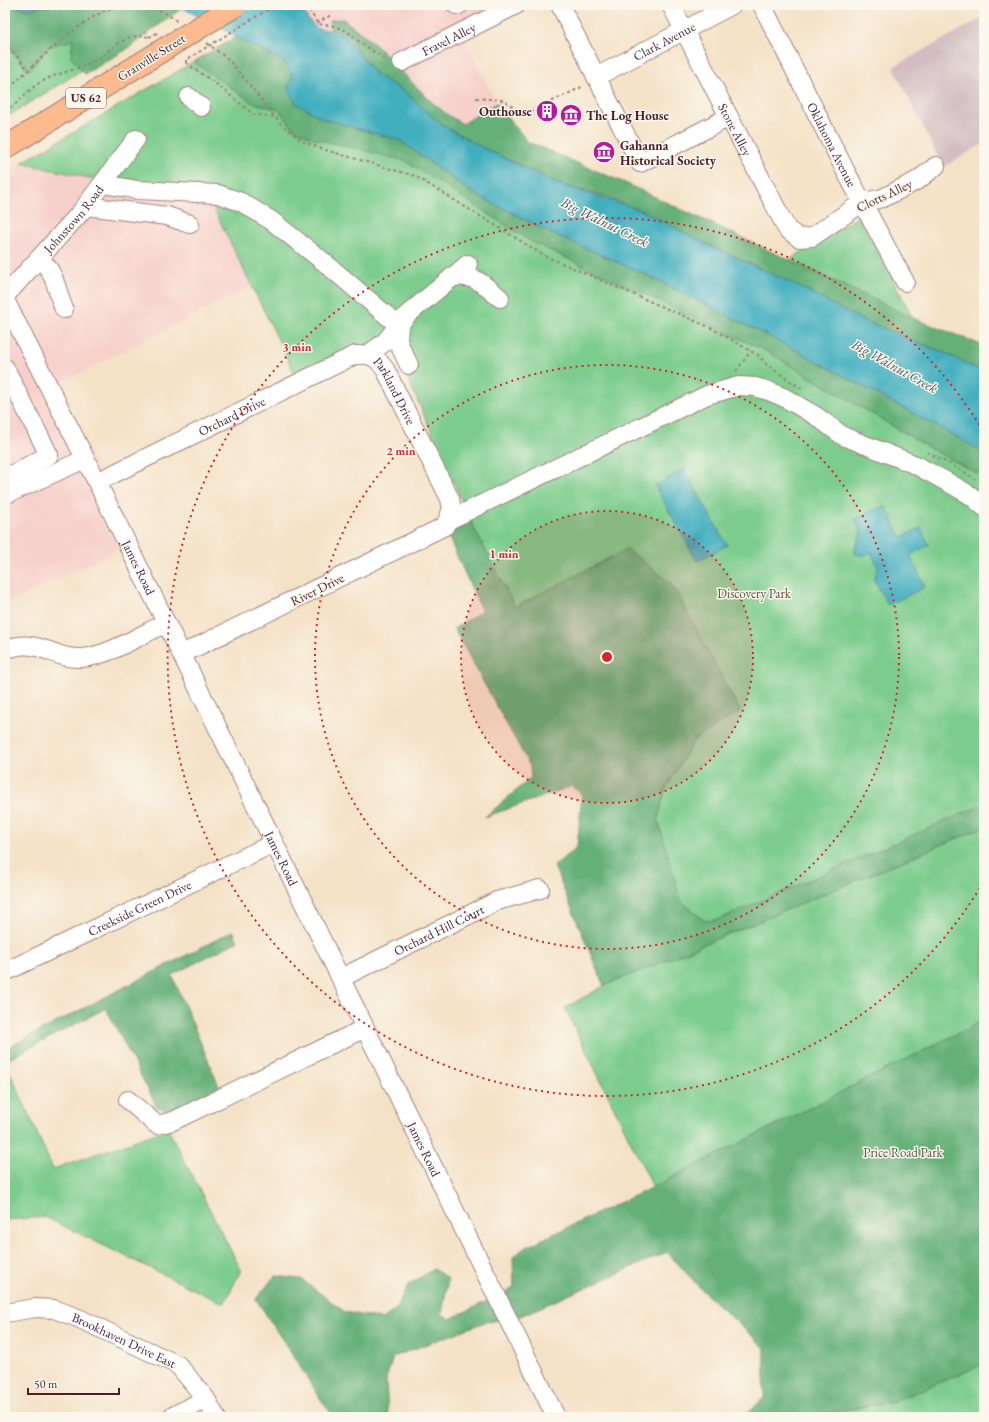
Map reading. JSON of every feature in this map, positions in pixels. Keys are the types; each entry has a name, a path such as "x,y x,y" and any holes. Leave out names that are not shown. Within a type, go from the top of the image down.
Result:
{"highway":[{"name":"Granville Street","path":"5,148 158,42 236,5"}],"street":[{"name":"Fravel Alley","path":"402,62 516,5"},
{"path":"560,5 591,81 640,163 729,117"},
{"name":"Stone Alley","path":"671,5 787,229 799,238 812,237"},
{"name":"Clark Avenue","path":"591,81 732,5"},
{"name":"Oklahoma Avenue","path":"762,5 904,282"},
{"name":"Johnstown Road","path":"5,296 86,206 136,139"},
{"name":"Clotts Alley","path":"812,237 863,202 883,198 918,180 936,166"},
{"path":"102,184 138,190 218,194 241,202 284,230 399,326"},
{"path":"86,206 167,216 190,224"},
{"path":"39,259 48,265 64,309"},
{"path":"367,356 386,342 407,315 468,264"},
{"path":"452,277 466,275 482,283 500,298"},
{"name":"James Road","path":"5,300 182,654 556,1417"},
{"path":"399,326 398,342 409,365"},
{"name":"Orchard Drive","path":"97,482 336,363 355,355 367,356"},
{"name":"Parkland Drive","path":"367,356 376,358 385,369 404,406 450,499 452,509 449,520"},
{"path":"5,368 49,455 5,478"},
{"name":"River Drive","path":"182,654 445,526 449,520 707,395 739,386 755,387 785,398 816,416 843,436 916,465 954,486 984,507"},
{"path":"33,423 60,410"},
{"path":"5,495 85,459"},
{"path":"5,650 22,645 33,645 64,656 80,658 92,656 109,651 166,623"},
{"name":"Creekside Green Drive","path":"5,972 274,843"},
{"name":"Orchard Hill Court","path":"341,978 497,901 540,889"},
{"path":"128,1100 157,1125 173,1121 365,1028"},
{"name":"Brookhaven Drive East","path":"5,1313 35,1308 54,1309 78,1318 178,1365 206,1399 216,1417"},
{"path":"170,1417 206,1399"}],"path":[{"path":"5,91 92,17 120,5"},
{"path":"148,5 167,14 179,22"},
{"path":"275,5 186,60 186,63 215,83 253,114 275,117"},
{"path":"306,5 317,23 326,26 335,26 348,32 357,40 395,66 402,62"},
{"path":"317,23 331,15"},
{"path":"5,111 12,108 40,83 102,57 121,42 138,35 158,42"},
{"path":"202,39 229,60 281,124 302,142 322,150 415,176 545,256 691,319 751,351 805,391"},
{"path":"5,42 29,70"},
{"path":"476,98 503,100 523,115 591,81"},
{"path":"724,389 751,351"},
{"path":"923,451 963,471 979,482"}],"shaded area":[{"path":"301,5 523,5 464,36 496,103 463,124 455,120 419,89 372,42 330,20 330,29 324,30 317,28 308,19"},
{"path":"984,17 984,143 943,167 893,67"},
{"path":"21,163 212,205 251,286 56,385 134,542 5,605 5,173"}],"green space":[{"path":"5,5 187,5 5,118"},
{"path":"49,5 177,5 182,8 127,49 85,74 71,57 73,40 49,46 29,71 5,43 5,6 29,9"},
{"path":"343,19 369,39 439,108 463,124 496,103 528,142 625,183 913,318 984,346 984,372 947,354 862,320 792,283 608,198 559,184 483,148 444,126 405,92 374,73 350,39 343,33 330,29 330,20"},
{"name":"Discovery Park","path":"236,37 473,193 984,456 984,822 664,959 389,336 295,374 212,205 21,163"},
{"path":"236,37 286,63 293,76 288,88 323,119 399,140 473,193 553,234 647,275 794,349 984,452 984,477 928,447 766,351 532,242 406,161 313,138 294,129 278,109 253,103 194,62"},
{"path":"859,216 913,318 789,260"},
{"path":"471,522 515,607 627,549 672,584 740,711 694,740 665,790 658,820 681,901 705,921 720,919 984,804 984,827 604,986 554,866 577,847 582,795 572,786 485,817 531,778 530,766 454,629 482,611 447,534"},
{"name":"Price Road Park","path":"984,827 984,1417 805,1417 895,1401 792,1117 653,1187 565,1008 604,986"},
{"path":"233,931 238,941 172,975 221,1091 171,1112 157,1107 106,1008 5,1061 5,1049"},
{"name":"Price Road Park","path":"984,1020 984,1364 895,1401 805,1417 743,1417 764,1398 765,1348 704,1292 667,1252 518,1317 485,1322 393,1357 386,1379 388,1417 334,1417 256,1299 275,1276 301,1279 345,1312 383,1319 396,1309 409,1284 434,1269 448,1279 442,1314 450,1319 514,1288 513,1257 526,1247 653,1187"},
{"path":"5,1061 53,1169 168,1129 241,1270 224,1304 45,1217 5,1220"}],"water":[{"path":"5,5 49,5 29,9"},
{"name":"Big Walnut Creek","path":"177,5 301,5 308,19 317,28 343,33 374,73 405,92 444,126 483,148 559,184 644,211 708,245 792,283 862,320 947,354 984,372 984,452 794,349 647,275 553,234 473,193 399,140 323,119 295,102 288,88 293,76 286,63"},
{"path":"684,469 727,545 697,561 655,486"},
{"path":"885,505 901,537 921,528 929,545 910,555 925,587 888,605 874,579 878,567 871,552 863,556 854,553 861,532 855,519"}],"place":[{"name":"Outhouse","path":"547,111"},
{"name":"The Log House","path":"571,115"},
{"name":"Gahanna Historical Society","path":"604,152"}]}
